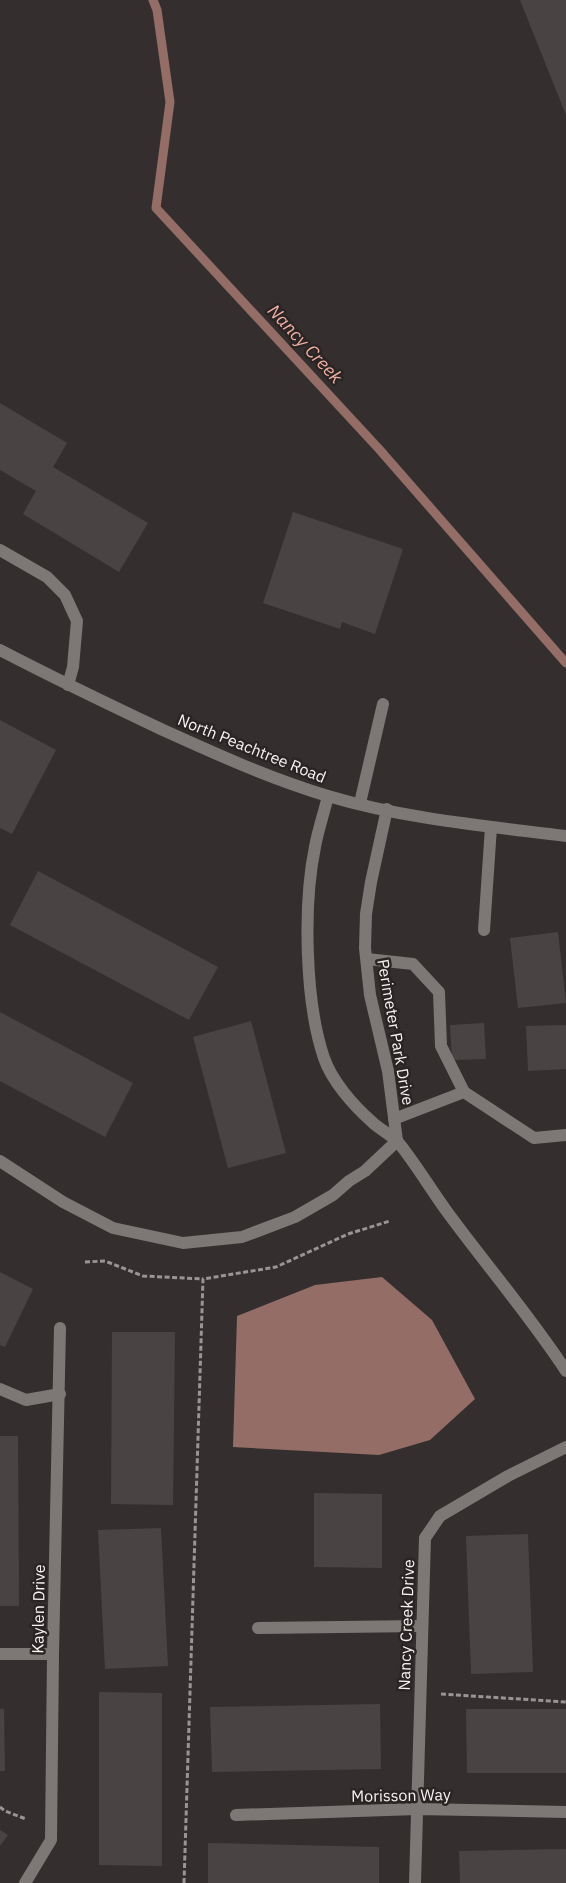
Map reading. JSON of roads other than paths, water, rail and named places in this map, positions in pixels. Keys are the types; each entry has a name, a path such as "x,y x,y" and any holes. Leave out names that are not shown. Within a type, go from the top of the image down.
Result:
{"street":[{"path":"0,550 47,577 65,595 77,621 73,667 68,685"},
{"name":"North Peachtree Road","path":"0,650 68,685 214,753 272,777 328,796 428,819 566,836"},
{"path":"360,803 383,704"},
{"name":"Perimeter Park Drive","path":"328,796 315,848 309,887 308,929 310,974 315,1016 324,1058 334,1078 347,1096 371,1121 397,1141 448,1213 543,1336 566,1371"},
{"name":"Perimeter Park Drive","path":"387,809 366,914 367,959 370,995 388,1072 397,1141"},
{"path":"484,930 491,827"},
{"path":"367,959 413,964 439,992 441,1046 464,1092 534,1138 566,1135"},
{"path":"394,1119 464,1092"},
{"path":"0,1161 63,1202 113,1228 184,1243 242,1236 295,1217 333,1195 365,1171 397,1141"},
{"name":"Kaylen Drive","path":"25,1883 51,1840 60,1328"},
{"path":"0,1389 26,1400 60,1394"},
{"name":"Nancy Creek Drive","path":"415,1883 424,1538 440,1516 508,1476 566,1447"},
{"path":"258,1628 422,1626"},
{"path":"0,1654 53,1654"},
{"name":"Morisson Way","path":"236,1815 417,1809 566,1812"}],"waterway":[{"name":"Nancy Creek","path":"153,0 157,10 170,102 156,208 379,449 566,663"}]}
